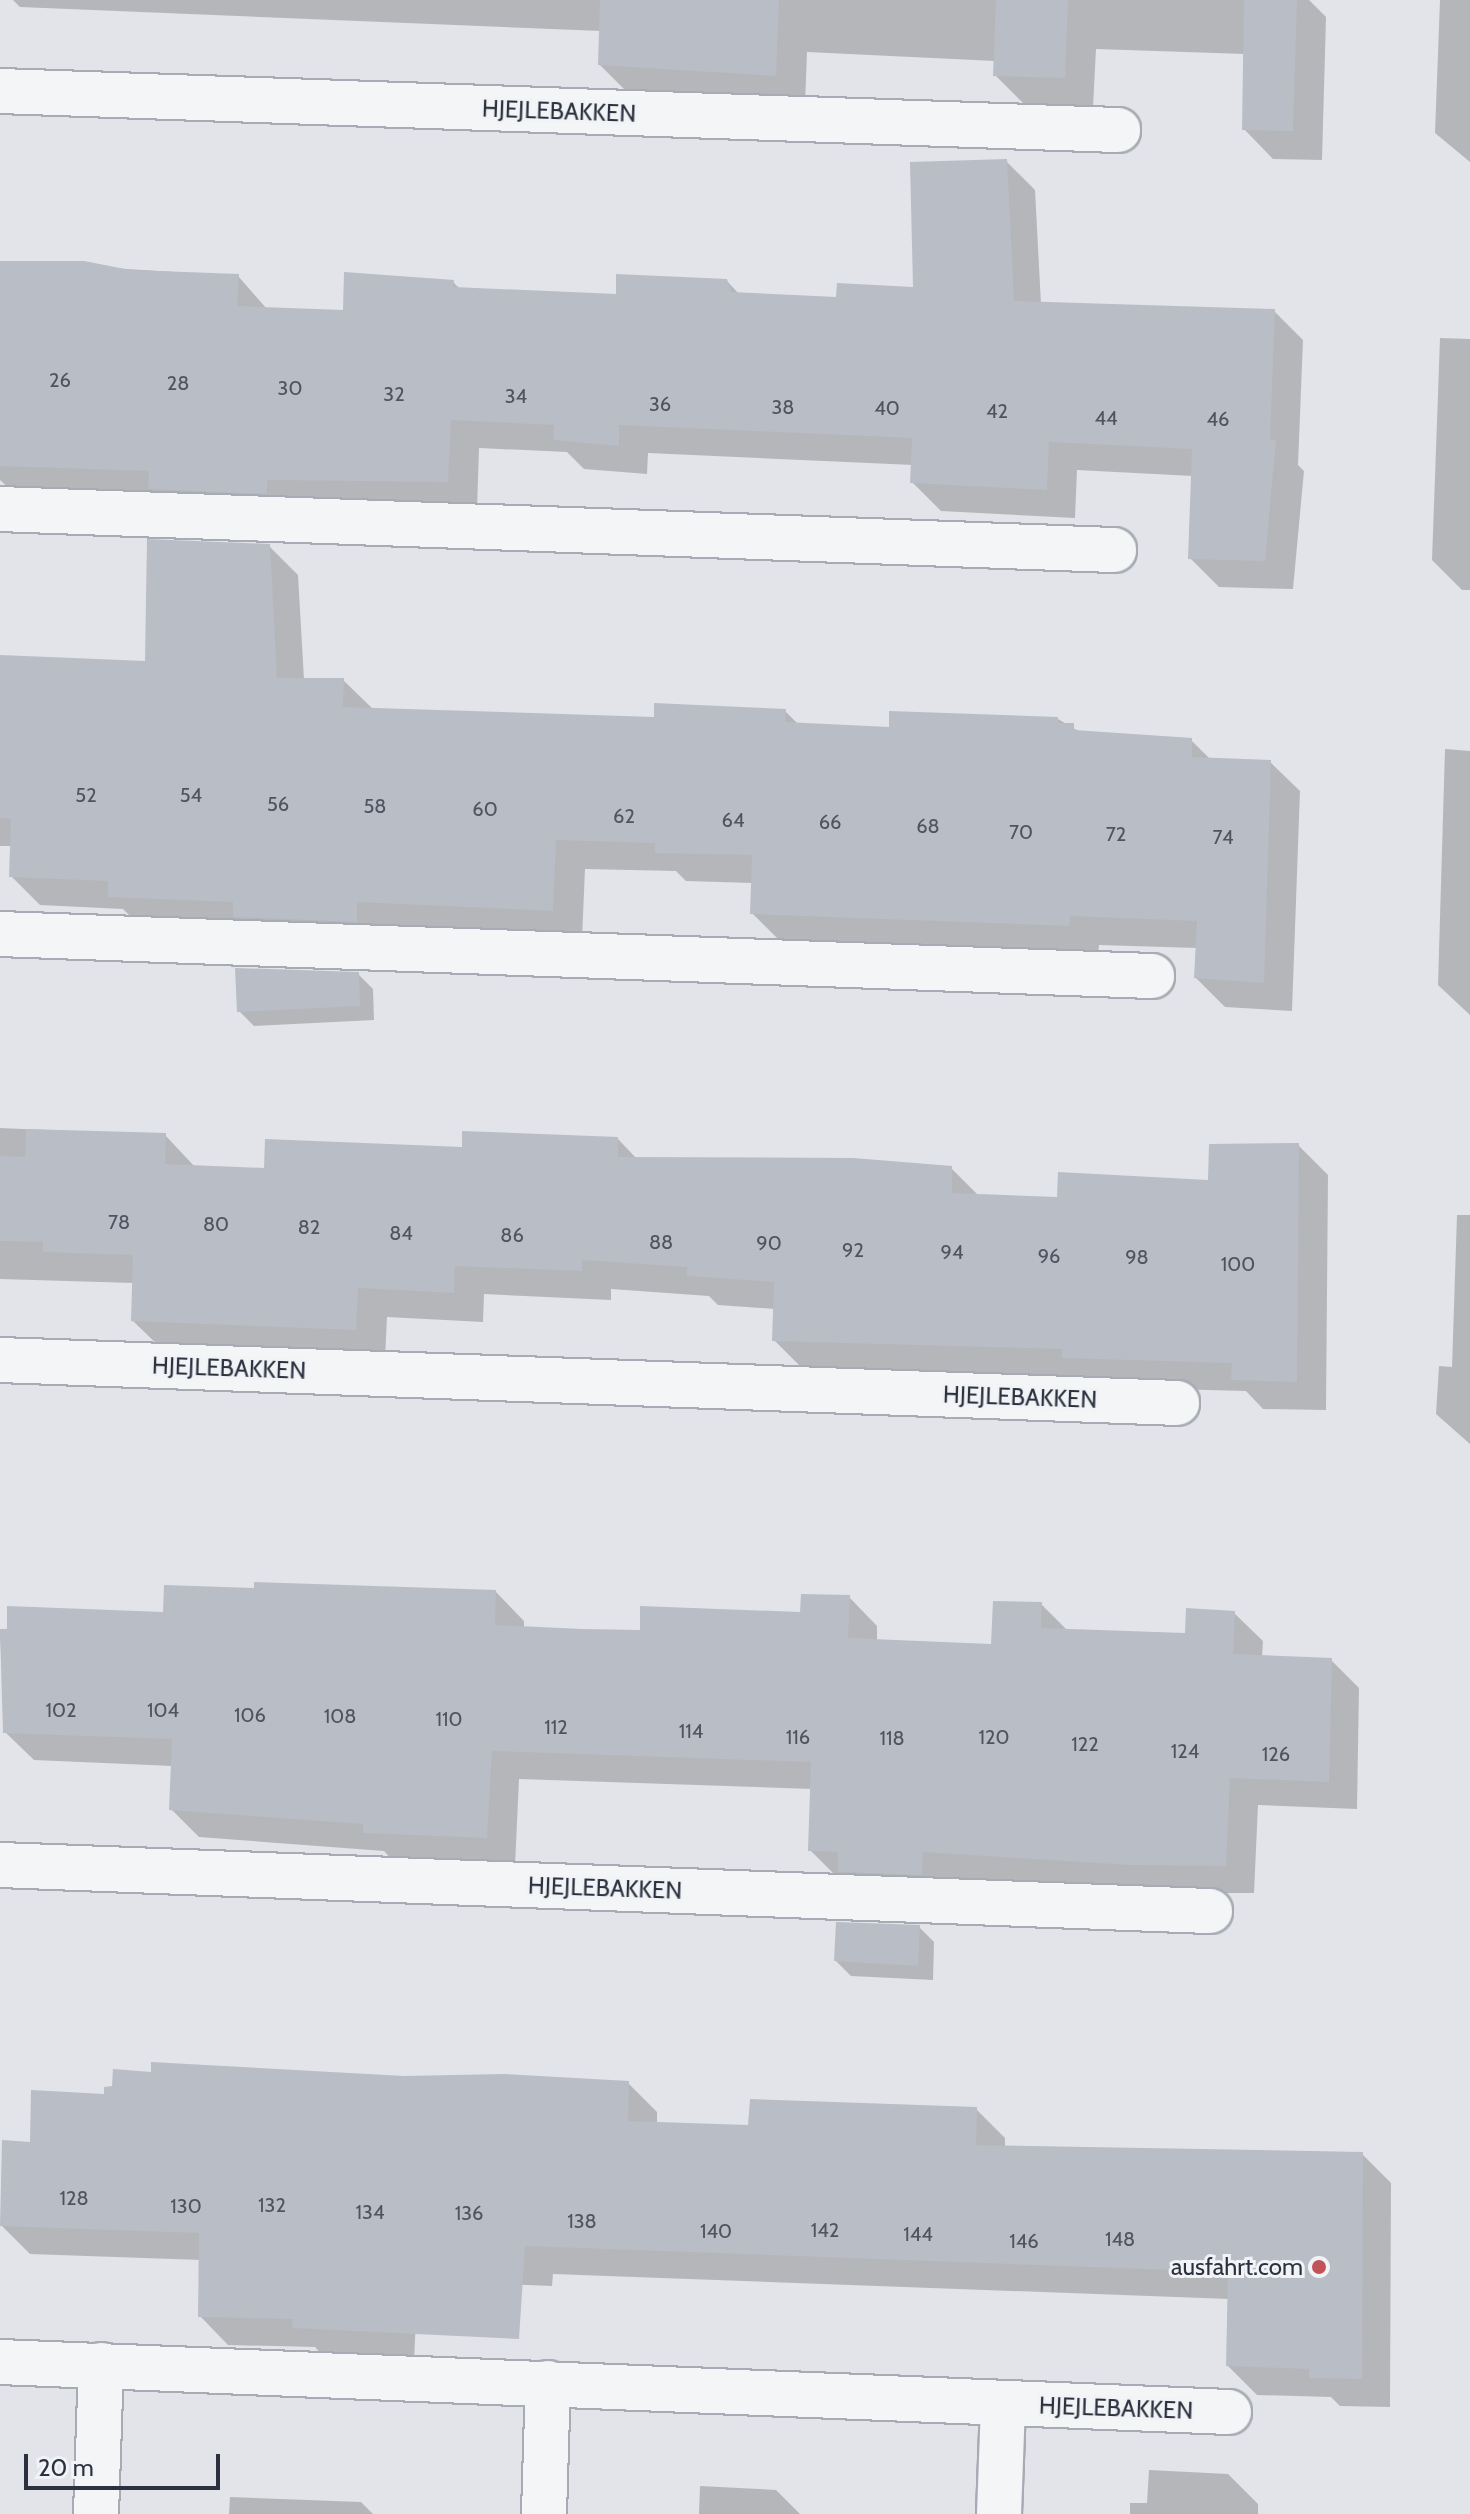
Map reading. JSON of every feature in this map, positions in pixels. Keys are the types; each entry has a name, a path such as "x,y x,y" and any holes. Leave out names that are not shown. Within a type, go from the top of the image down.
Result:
{"street":[{"name":"HJEJLEBAKKEN","path":"0,91 1118,130"},
{"path":"0,509 1114,550"},
{"path":"0,934 1152,976"},
{"name":"HJEJLEBAKKEN","path":"0,1360 1177,1403"},
{"name":"HJEJLEBAKKEN","path":"0,1865 1210,1911"},
{"name":"HJEJLEBAKKEN","path":"0,2362 1229,2412"},
{"path":"96,2514 101,2365"},
{"path":"544,2514 548,2383"},
{"path":"999,2514 1003,2403"}],"building":[{"path":"600,0 779,0 776,76 598,65"},
{"path":"996,0 1068,0 1065,78 993,76"},
{"path":"1244,0 1297,0 1293,131 1242,130"},
{"path":"1007,159 1014,301 1275,309 1270,440 1276,440 1265,561 1188,559 1192,449 1049,442 1047,490 910,483 912,438 619,425 619,446 553,440 554,425 451,420 448,482 267,480 267,494 148,489 149,471 0,466 0,261 84,261 130,270 239,274 237,306 343,310 344,272 454,280 453,287 616,294 616,274 727,279 731,292 836,297 837,283 913,287 910,162"},
{"path":"147,539 270,544 277,678 344,678 343,707 654,717 654,703 786,709 785,722 889,727 889,711 1058,717 1058,723 1074,723 1074,730 1192,738 1192,757 1271,760 1264,983 1194,978 1197,921 1070,916 1069,926 750,914 752,855 655,853 655,843 556,840 553,911 357,902 357,922 233,917 233,902 108,897 108,881 9,877 11,819 0,818 0,655 145,661"},
{"path":"235,968 359,972 360,1006 237,1012"},
{"path":"26,1129 166,1133 165,1164 264,1168 265,1139 462,1147 462,1131 618,1137 618,1157 853,1158 952,1166 952,1193 1057,1197 1058,1172 1208,1180 1209,1144 1299,1143 1297,1382 1231,1380 1232,1363 1062,1358 1062,1349 772,1341 774,1282 687,1276 687,1267 582,1260 582,1271 455,1266 454,1293 358,1288 356,1330 131,1321 133,1255 43,1252 43,1242 0,1241 0,1156 25,1157"},
{"path":"254,1582 496,1590 495,1625 582,1629 640,1630 640,1606 800,1612 801,1594 850,1595 848,1638 991,1644 993,1601 1042,1602 1041,1628 1185,1633 1186,1608 1235,1611 1233,1654 1332,1658 1329,1782 1230,1778 1226,1866 1129,1865 923,1852 922,1875 838,1872 838,1852 808,1851 811,1762 492,1751 487,1838 363,1833 363,1824 169,1810 172,1739 3,1733 0,1629 7,1629 7,1606 163,1612 164,1585 254,1588"},
{"path":"836,1922 920,1925 918,1966 834,1961"},
{"path":"151,2062 404,2076 505,2074 629,2081 628,2121 748,2125 750,2099 977,2107 976,2145 1363,2152 1362,2379 1309,2378 1309,2369 1226,2366 1228,2272 525,2246 519,2339 292,2328 293,2319 198,2317 199,2233 0,2226 2,2140 30,2142 31,2090 104,2094 104,2087 112,2086 113,2069 151,2072"}],"place":[{"name":"ausfahrt.com","path":"1319,2267"}]}
